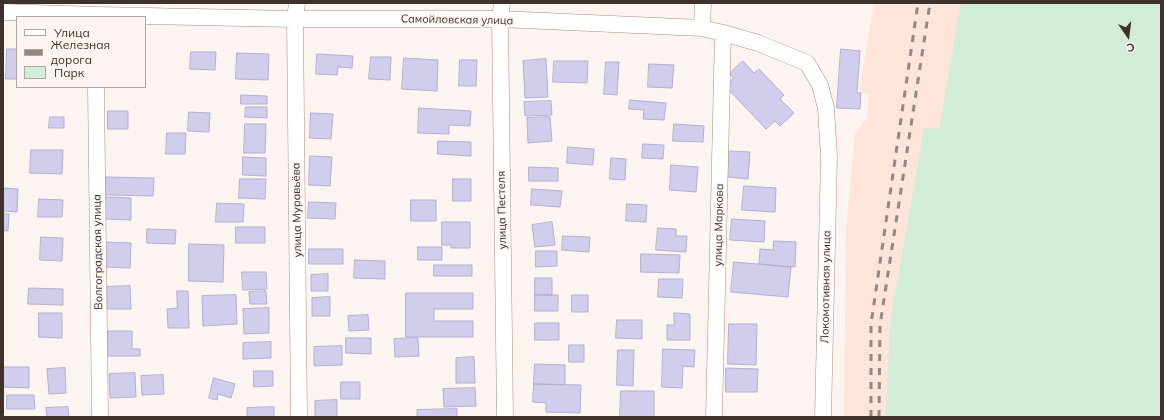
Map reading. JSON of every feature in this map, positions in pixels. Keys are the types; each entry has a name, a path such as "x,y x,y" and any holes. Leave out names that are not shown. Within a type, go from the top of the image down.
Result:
{"street":[{"name":"улица Пестеля","path":"502,3 500,19 505,417"},
{"path":"702,28 703,3"},
{"name":"Самойловская улица","path":"3,12 296,11 702,28 723,33 778,51 807,63 820,85 826,108 829,157"},
{"name":"улица Муравьёва","path":"296,11 299,417"},
{"name":"улица Маркова","path":"714,417 723,33"},
{"name":"Волгоградская улица","path":"96,88 100,417"},
{"name":"Локомотивная улица","path":"823,417 829,157"}],"shaded area":[{"path":"874,3 975,3 937,417 844,417 846,229 855,133 867,118 869,95 859,92"}],"green space":[{"path":"961,3 1161,3 1161,417 886,417 890,323 924,128 939,129"}],"building":[{"path":"7,49 16,49 16,79 6,79"},
{"path":"841,49 860,51 857,93 861,93 860,109 837,108"},
{"path":"191,52 216,52 215,70 190,69"},
{"path":"237,53 269,54 268,80 236,79"},
{"path":"317,54 353,56 352,68 338,67 337,75 316,74"},
{"path":"371,57 391,57 390,80 369,79"},
{"path":"404,58 438,60 437,91 402,89"},
{"path":"546,59 548,97 525,98 523,61"},
{"path":"460,60 477,60 476,86 459,86"},
{"path":"554,61 588,61 587,83 553,82"},
{"path":"743,61 754,73 759,69 784,95 780,99 794,113 780,126 775,121 766,129 725,86 734,78 729,74"},
{"path":"606,62 619,62 617,95 604,94"},
{"path":"649,64 674,65 672,88 648,87"},
{"path":"241,95 267,96 267,104 241,104"},
{"path":"630,100 666,103 664,120 643,119 644,110 629,109"},
{"path":"551,101 552,115 525,116 524,102"},
{"path":"246,107 267,107 267,118 245,117"},
{"path":"419,108 471,111 470,126 449,125 449,134 418,133"},
{"path":"108,111 128,111 128,129 108,129"},
{"path":"189,112 210,113 209,132 188,131"},
{"path":"311,113 333,114 331,139 310,138"},
{"path":"50,117 64,117 64,128 49,128"},
{"path":"550,117 552,141 528,143 527,118"},
{"path":"245,124 266,124 265,153 244,153"},
{"path":"674,124 704,126 703,142 673,141"},
{"path":"167,133 186,133 185,154 166,154"},
{"path":"438,141 471,142 471,156 438,154"},
{"path":"643,144 664,145 663,159 642,158"},
{"path":"568,147 594,149 593,165 567,163"},
{"path":"31,150 63,150 62,174 30,173"},
{"path":"729,151 750,152 748,179 728,177"},
{"path":"310,156 332,157 330,186 309,185"},
{"path":"243,157 266,158 266,176 243,175"},
{"path":"611,158 626,159 625,180 610,179"},
{"path":"671,165 698,167 696,192 670,190"},
{"path":"529,167 558,168 558,181 529,181"},
{"path":"106,177 154,178 153,196 106,195"},
{"path":"240,179 266,179 265,199 239,198"},
{"path":"453,179 471,179 471,201 453,201"},
{"path":"744,186 776,188 775,212 742,210"},
{"path":"3,188 18,189 17,212 3,211"},
{"path":"532,189 562,191 560,207 531,205"},
{"path":"106,197 131,198 131,220 105,219"},
{"path":"39,199 63,200 62,217 38,217"},
{"path":"411,200 436,200 436,221 411,221"},
{"path":"309,202 336,203 335,219 308,218"},
{"path":"217,203 244,204 243,222 216,222"},
{"path":"627,204 647,205 646,222 626,221"},
{"path":"3,214 9,214 8,231 3,230"},
{"path":"732,219 765,221 764,242 730,240"},
{"path":"442,222 470,222 470,248 451,248 451,245 442,245"},
{"path":"552,222 555,245 535,247 532,225"},
{"path":"236,227 265,227 265,243 236,243"},
{"path":"658,228 676,229 676,236 687,236 686,252 656,250"},
{"path":"147,229 176,230 175,244 147,243"},
{"path":"563,236 590,237 589,252 562,250"},
{"path":"41,237 63,238 62,261 40,260"},
{"path":"774,241 796,242 795,267 759,264 760,249 773,250"},
{"path":"105,242 131,243 130,268 105,267"},
{"path":"189,244 224,245 223,282 189,281"},
{"path":"418,247 442,247 442,260 418,260"},
{"path":"309,249 343,249 343,264 309,264"},
{"path":"536,251 557,251 557,266 536,267"},
{"path":"641,254 680,255 679,273 641,272"},
{"path":"355,260 385,261 385,279 354,278"},
{"path":"734,262 791,267 788,297 731,292"},
{"path":"434,265 472,265 472,276 434,276"},
{"path":"242,272 266,272 267,289 243,290"},
{"path":"328,274 328,291 311,291 311,275"},
{"path":"535,278 552,278 552,295 535,295"},
{"path":"659,279 683,279 682,298 658,297"},
{"path":"130,286 131,309 107,309 107,287"},
{"path":"29,288 63,289 63,305 28,304"},
{"path":"177,291 188,291 189,328 168,328 167,309 177,308"},
{"path":"266,291 267,304 250,304 249,292"},
{"path":"406,293 473,293 473,309 434,309 434,321 473,321 473,337 406,337"},
{"path":"236,295 237,324 203,326 202,296"},
{"path":"535,295 558,295 558,311 535,311"},
{"path":"572,295 588,295 588,312 572,312"},
{"path":"330,297 330,316 312,316 312,298"},
{"path":"269,308 269,333 244,334 243,309"},
{"path":"39,313 62,313 62,338 39,337"},
{"path":"674,313 690,314 690,340 667,340 667,325 674,325"},
{"path":"368,315 369,330 349,331 348,316"},
{"path":"617,320 642,320 642,339 616,338"},
{"path":"535,323 559,323 559,340 535,340"},
{"path":"729,324 757,324 756,365 728,364"},
{"path":"108,331 132,331 132,349 140,349 140,356 108,356"},
{"path":"346,338 371,338 371,354 346,353"},
{"path":"418,338 419,356 395,357 394,339"},
{"path":"271,342 271,358 243,359 243,343"},
{"path":"569,345 584,345 584,362 569,362"},
{"path":"342,346 342,365 314,366 314,347"},
{"path":"663,349 695,350 694,367 683,366 682,388 662,387"},
{"path":"618,350 634,350 633,386 617,385"},
{"path":"474,357 475,383 456,383 456,358"},
{"path":"535,364 565,365 565,385 534,384"},
{"path":"3,367 29,367 29,388 3,387"},
{"path":"65,368 66,393 49,394 47,369"},
{"path":"726,368 758,369 757,392 726,392"},
{"path":"254,371 273,371 273,386 254,387"},
{"path":"135,373 136,397 110,398 109,374"},
{"path":"163,375 164,394 142,395 141,376"},
{"path":"214,378 235,384 231,398 218,394 217,400 209,398"},
{"path":"341,382 360,382 360,399 341,399"},
{"path":"534,384 581,385 580,413 546,412 546,403 533,402"},
{"path":"475,388 476,406 444,407 443,389"},
{"path":"621,391 654,391 654,417 620,417"},
{"path":"7,395 34,395 35,409 7,409"},
{"path":"337,400 337,417 315,417 315,401"},
{"path":"68,407 69,417 47,417 46,408"},
{"path":"274,407 274,417 247,417 247,408"},
{"path":"457,409 457,417 417,417 417,410"}],"railway":[{"path":"871,417 871,324 918,3"},
{"path":"879,417 880,325 930,3"}]}
